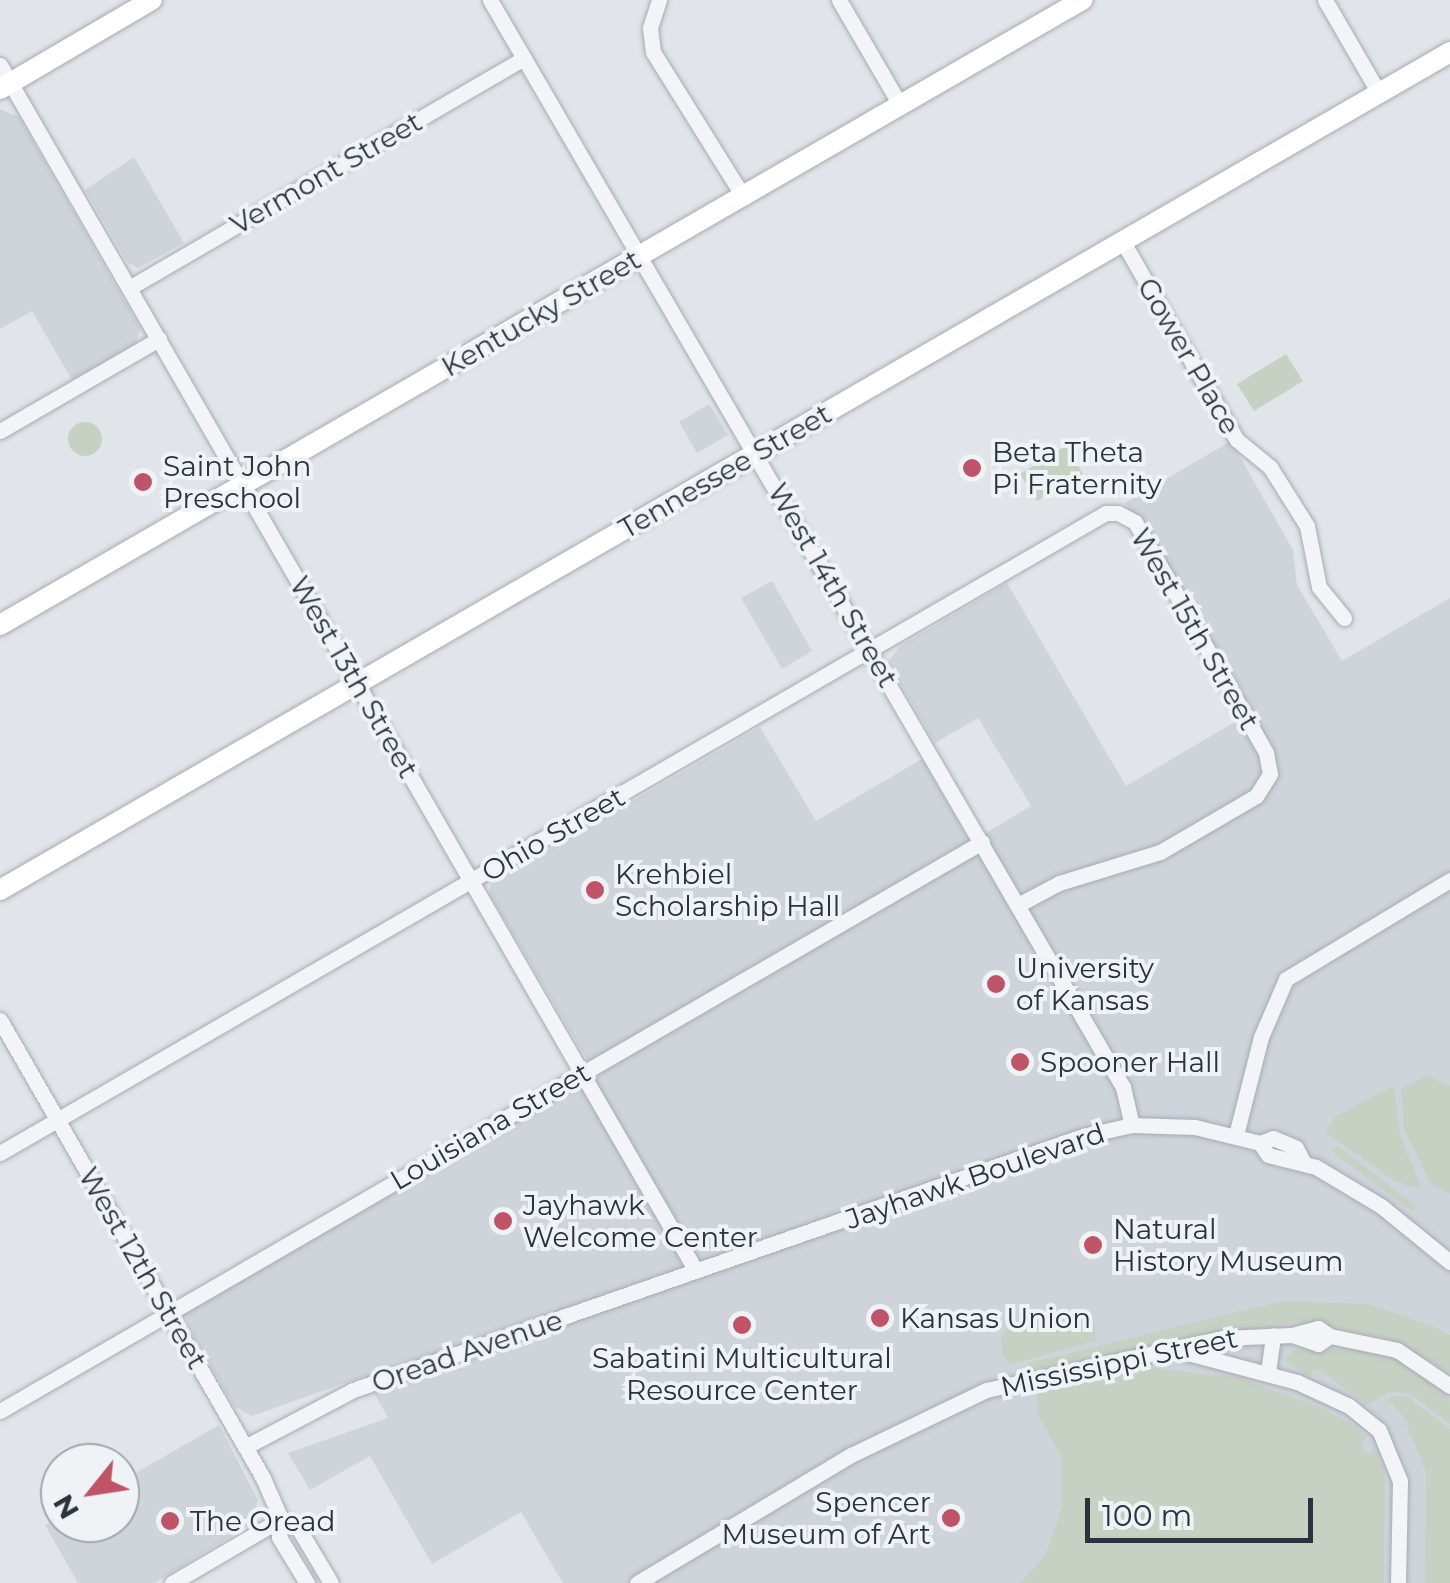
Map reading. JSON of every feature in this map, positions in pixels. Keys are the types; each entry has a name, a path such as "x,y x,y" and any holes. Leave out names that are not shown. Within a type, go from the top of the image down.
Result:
{"main road":[{"path":"3,79 152,0"},
{"name":"Kentucky Street","path":"0,626 1082,0"},
{"name":"Tennessee Street","path":"0,890 1450,52"}],"street":[{"name":"West 14th Street","path":"490,0 1123,1086 1132,1125"},
{"path":"659,0 650,28 653,52 743,196"},
{"path":"840,0 900,105"},
{"path":"1325,0 1379,93"},
{"name":"Vermont Street","path":"129,288 524,58"},
{"name":"West 13th Street","path":"3,79 359,683 696,1271"},
{"name":"Gower Place","path":"1123,242 1237,440 1270,467 1307,526 1319,588 1344,618"},
{"path":"0,430 159,339"},
{"name":"Ohio Street","path":"0,1153 1106,514"},
{"name":"West 15th Street","path":"1018,905 1059,883 1160,852 1256,796 1268,782 1270,764 1135,522 1106,514"},
{"name":"Louisiana Street","path":"0,1411 982,842"},
{"path":"1236,1135 1261,1037 1286,979 1450,880"},
{"name":"West 12th Street","path":"0,1020 245,1446 281,1519 279,1537 307,1583"},
{"name":"Jayhawk Boulevard","path":"696,1271 1132,1125 1236,1135 1260,1143 1288,1164 1302,1161 1381,1206 1450,1262"},
{"name":"Oread Avenue","path":"245,1446 353,1390 696,1271"},
{"name":"Mississippi Street","path":"637,1583 851,1455 952,1404 1064,1370 1318,1328 1330,1336 1397,1350 1450,1386"},
{"path":"1268,1372 1273,1335"},
{"path":"1175,1350 1268,1372 1350,1406 1388,1444 1400,1490 1398,1583"},
{"path":"172,1583 281,1519"},
{"name":"West 12th Street","path":"281,1519 298,1526 331,1583"}],"shaded area":[{"path":"0,109 19,117 140,328 136,344 72,380 32,311 0,329"},
{"path":"134,157 184,243 138,268 128,263 85,190"},
{"path":"709,404 728,435 697,453 679,422"},
{"name":"University of Kansas","path":"1231,441 1293,550 1297,585 1342,661 1450,598 1450,1583 563,1583 521,1512 432,1564 370,1456 310,1490 288,1453 388,1418 365,1376 252,1416 234,1406 181,1315 596,1075 489,893 491,883 760,727 816,821 922,759 971,842 1031,806 978,718 935,743 888,662 900,646 1007,583 1126,786 1250,713 1125,503"},
{"path":"772,581 812,651 782,669 741,598"},
{"path":"219,1425 258,1500 251,1524 154,1583 78,1583 55,1543 140,1543 140,1470"}],"green space":[{"path":"1286,354 1303,381 1254,411 1237,384"},
{"path":"85,422 97,427 102,439 97,451 85,456 73,451 68,439 73,427"},
{"path":"1066,446 1083,474 1037,501 1020,474"},
{"path":"1427,1075 1450,1086 1450,1194 1431,1184 1404,1129 1401,1089"},
{"path":"1394,1086 1400,1135 1422,1189 1396,1182 1325,1132 1336,1116"},
{"path":"1337,1146 1416,1206 1414,1213 1332,1151"},
{"path":"1281,1301 1368,1304 1435,1327 1450,1335 1450,1372 1386,1338 1297,1322 1031,1370 1029,1363"},
{"path":"1093,1313 1096,1341 1011,1364 1002,1354 1001,1335 1009,1326 1020,1333 1051,1318 1064,1329"},
{"path":"1365,1349 1400,1361 1439,1386 1450,1401 1450,1424 1409,1393 1389,1392 1367,1405 1325,1374 1314,1369 1310,1377 1284,1360 1294,1350"},
{"path":"1147,1367 1240,1378 1322,1408 1357,1428 1366,1437 1361,1445 1366,1453 1376,1450 1385,1476 1384,1583 1020,1583 1046,1554 1062,1507 1061,1456 1038,1416 1037,1396 1044,1388"},
{"path":"1391,1396 1408,1397 1450,1429 1450,1583 1425,1583 1426,1472 1403,1416 1390,1402 1381,1411"}],"place":[{"name":"Beta Theta Pi Fraternity","path":"972,468"},
{"name":"Saint John Preschool","path":"143,482"},
{"name":"Krehbiel Scholarship Hall","path":"595,890"},
{"name":"University of Kansas","path":"996,984"},
{"name":"Spooner Hall","path":"1020,1062"},
{"name":"Jayhawk Welcome Center","path":"503,1221"},
{"name":"Natural History Museum","path":"1093,1245"},
{"name":"Kansas Union","path":"880,1318"},
{"name":"Sabatini Multicultural Resource Center","path":"742,1325"},
{"name":"Spencer Museum of Art","path":"951,1518"},
{"name":"The Oread","path":"170,1521"}]}
